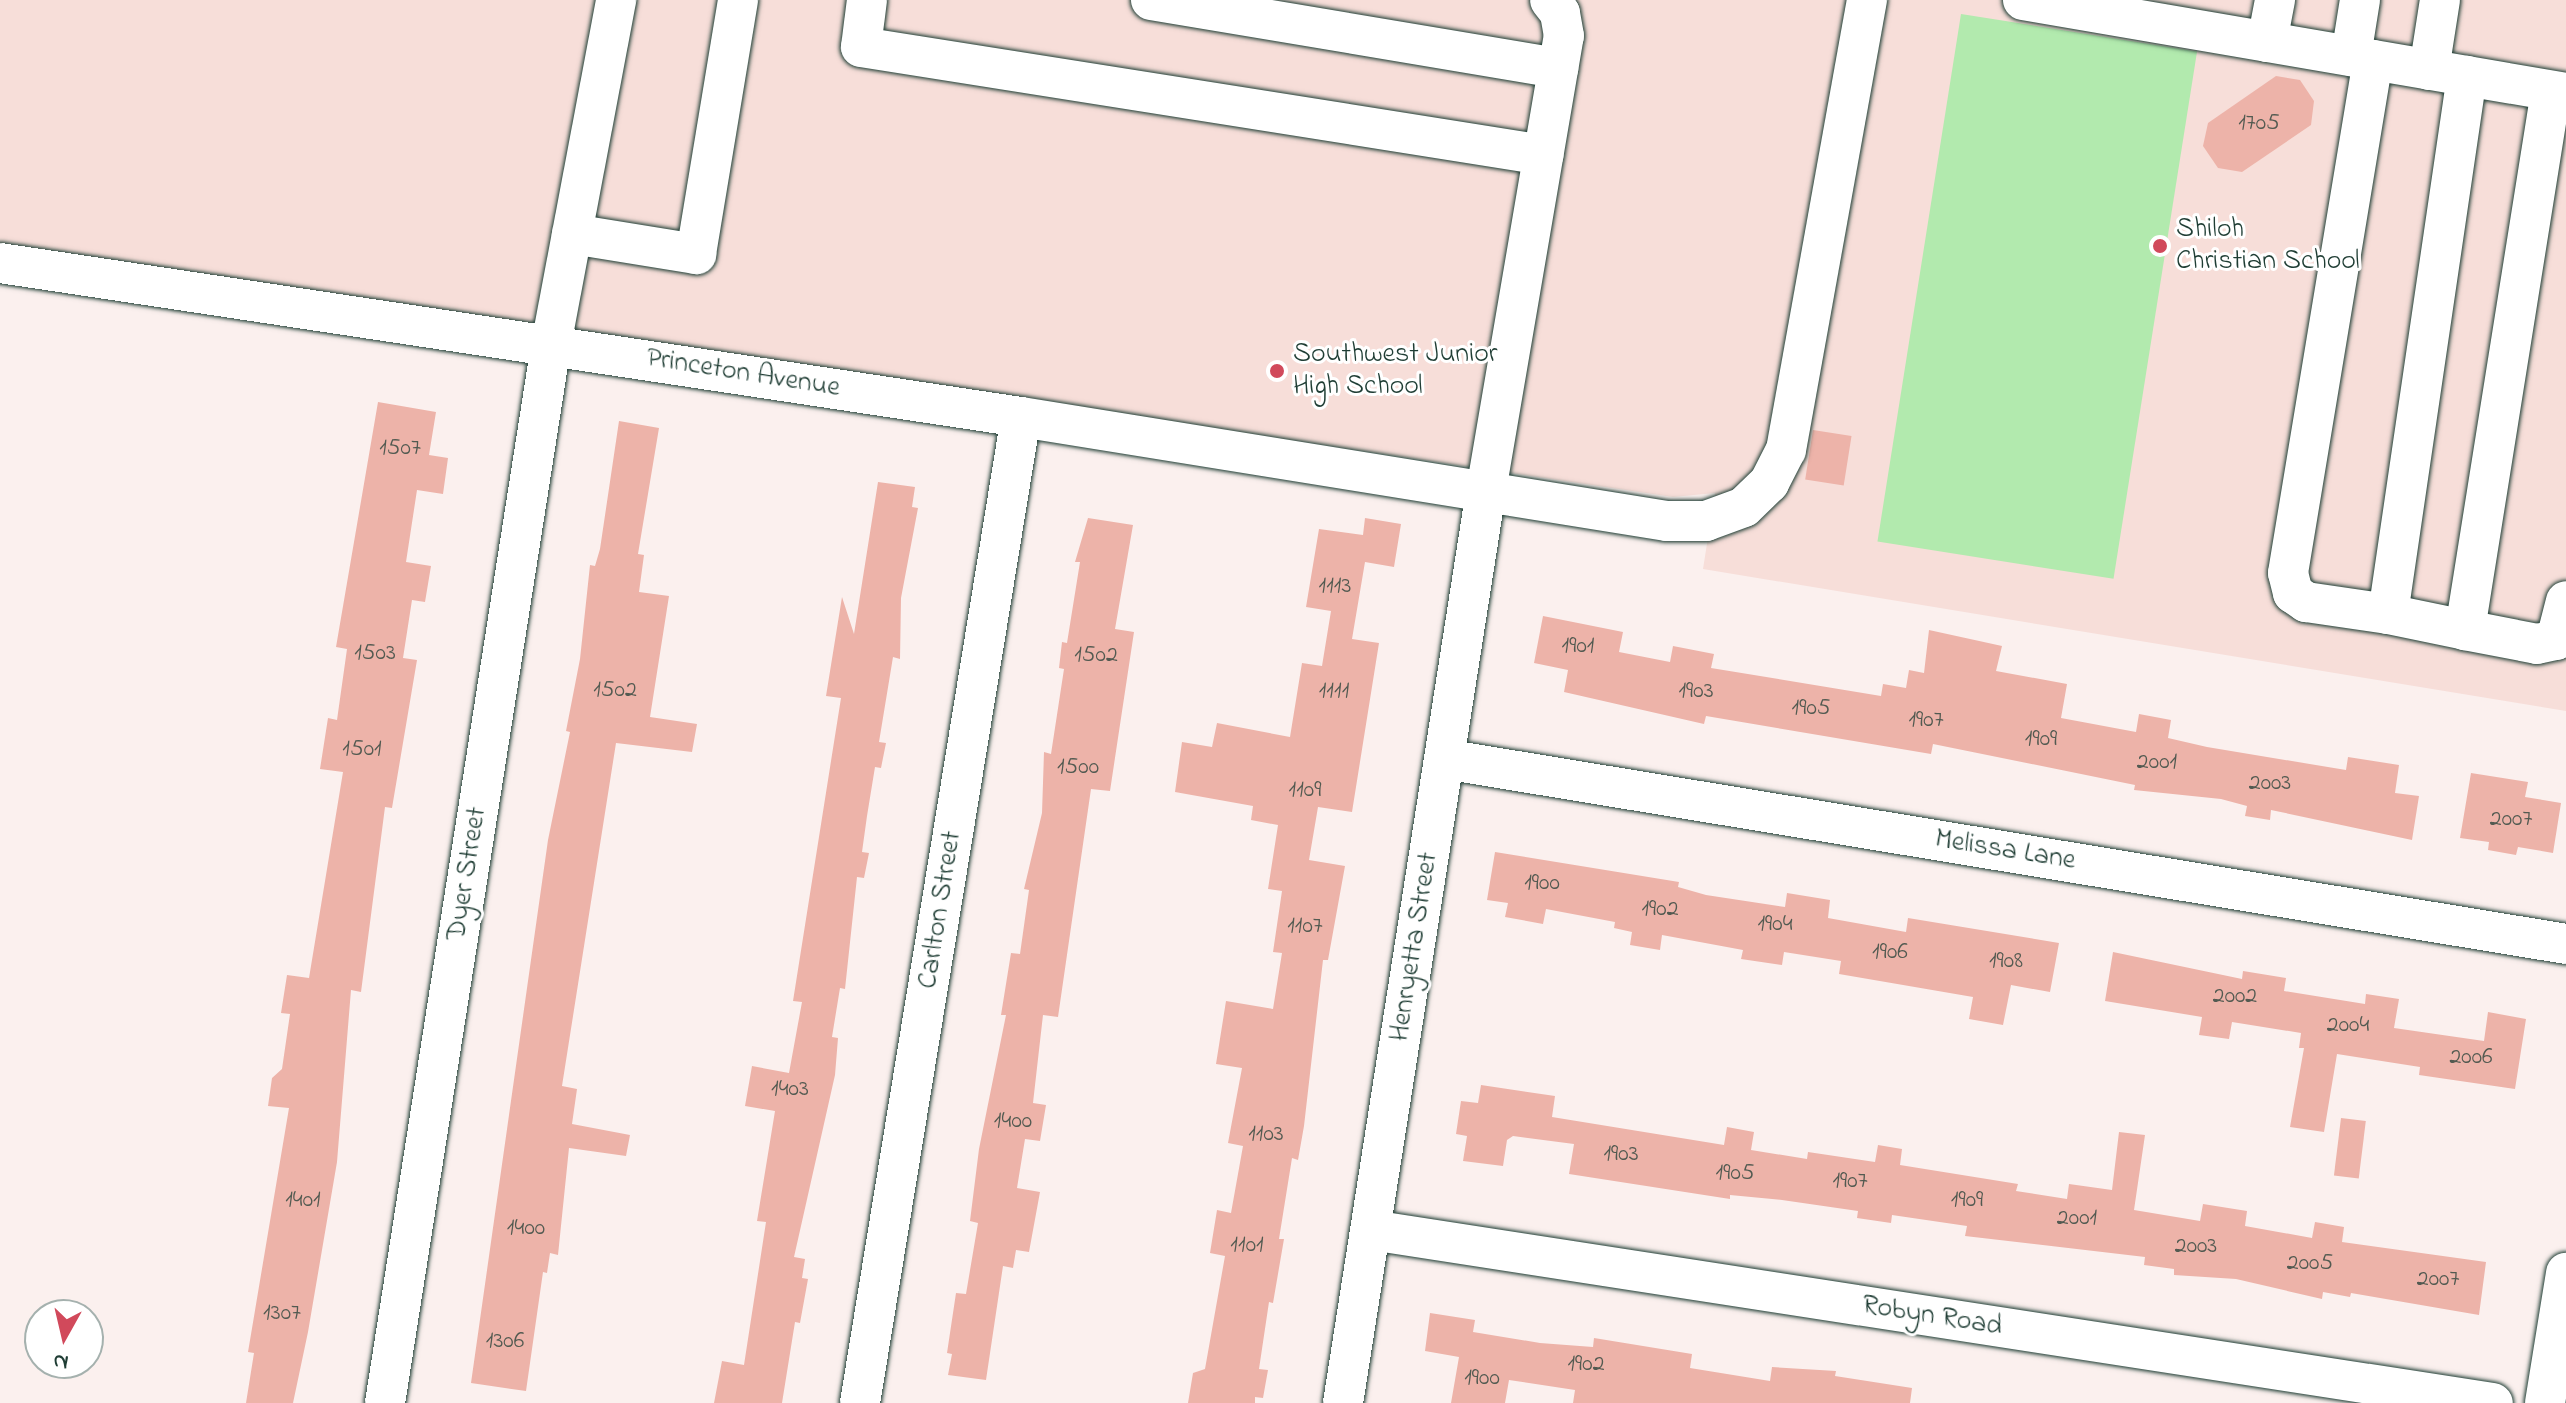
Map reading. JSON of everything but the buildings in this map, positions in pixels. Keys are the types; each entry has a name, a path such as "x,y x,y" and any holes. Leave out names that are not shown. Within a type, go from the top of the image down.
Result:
{"street":[{"name":"Dyer Street","path":"385,1403 551,345 616,0"},
{"path":"572,234 696,254 738,0"},
{"path":"867,0 861,47 1544,155"},
{"path":"1151,0 1558,68"},
{"name":"Henryetta Street","path":"1343,1403 1486,491 1564,36 1560,13 1550,0"},
{"name":"Princeton Avenue","path":"0,263 1021,417 1667,521 1706,521 1744,507 1769,483 1786,450 1867,0"},
{"path":"2023,0 2195,15 2267,42 2558,92 2554,158 2465,630"},
{"path":"2267,42 2275,0"},
{"path":"2360,0 2362,58 2288,573 2293,593 2306,602 2388,614 2537,644 2556,640 2566,601"},
{"path":"2388,614 2448,73 2440,0"},
{"name":"Carlton Street","path":"860,1403 1021,417"},
{"name":"Melissa Lane","path":"1444,759 2566,944"},
{"name":"Robyn Road","path":"1371,1230 2493,1403"},
{"path":"2545,1403 2565,1285"}],"shaded area":[{"path":"0,0 2566,0 2566,711 1703,569 1715,493 1673,497 0,249"}],"green space":[{"path":"1961,14 2197,51 2114,579 1877,541"}],"place":[{"name":"Shiloh Christian School","path":"2160,246"},
{"name":"Southwest Junior High School","path":"1277,371"}]}
